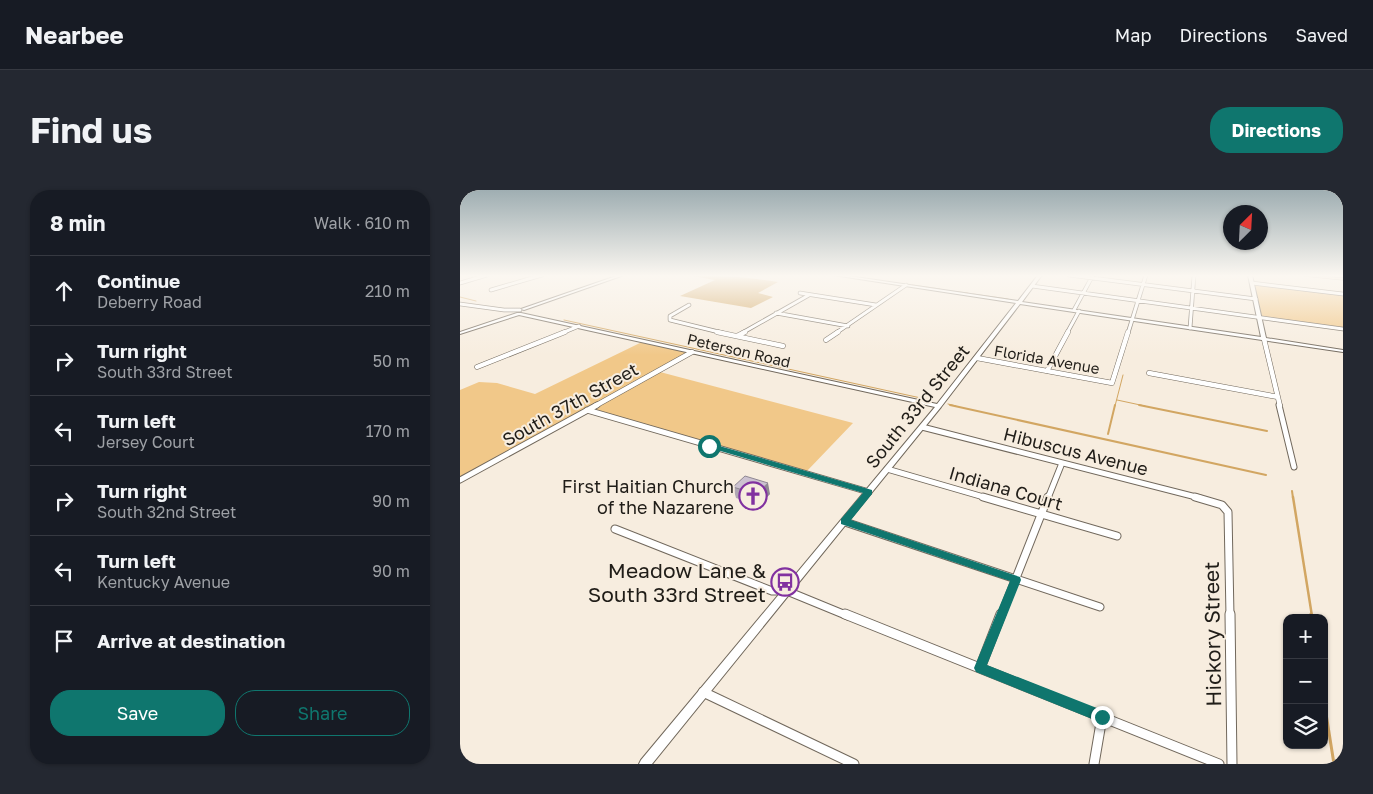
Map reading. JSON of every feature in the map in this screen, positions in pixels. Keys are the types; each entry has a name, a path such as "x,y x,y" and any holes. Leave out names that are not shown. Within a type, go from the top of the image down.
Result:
{"street":[{"path":"460,333 547,302"},
{"path":"737,336 797,302"},
{"path":"854,302 876,305"},
{"path":"826,340 881,302"},
{"path":"1020,302 1343,351"},
{"name":"South 33rd Street","path":"645,764 845,522 1020,302"},
{"path":"1047,371 1080,302"},
{"path":"1132,319 1138,302"},
{"path":"1144,302 1343,330"},
{"path":"1190,328 1192,302"},
{"path":"1257,302 1294,467"},
{"name":"Peterson Road","path":"460,304 534,315 939,406"},
{"path":"518,312 529,311 541,304"},
{"path":"689,306 670,316 670,320 672,322 783,346"},
{"name":"Peterson Road","path":"504,310 518,312"},
{"name":"Peterson Road","path":"529,311 534,315"},
{"path":"776,313 848,326"},
{"name":"Florida Avenue","path":"977,358 1112,383 1132,319"},
{"path":"478,367 579,326"},
{"name":"South 37th Street","path":"460,480 692,352"},
{"path":"1149,373 1278,397"},
{"path":"587,410 869,492"},
{"name":"Hibuscus Avenue","path":"922,427 1222,505"},
{"path":"980,668 1062,463"},
{"name":"Indiana Court","path":"887,469 1117,536"},
{"name":"Hickory Street","path":"1222,505 1228,512 1232,764"},
{"path":"845,522 1100,608"},
{"path":"615,529 772,591 787,591 1220,764"},
{"path":"704,692 854,764"},
{"path":"1094,764 1102,717"}],"shaded area":[{"path":"714,302 763,302 751,308"},
{"path":"1258,302 1343,302 1343,328 1262,317"},
{"path":"642,342 689,353 460,478 460,390 479,382 497,383 535,394"},
{"path":"660,372 853,423 807,471 592,409"}],"building":[{"path":"745,476 768,483 756,494 733,487"}],"waterway":[{"path":"564,320 930,400"},
{"path":"1115,406 1123,375"},
{"path":"1117,400 1145,406"},
{"path":"948,404 956,406"},
{"path":"950,405 1266,475"},
{"path":"1108,434 1115,405"},
{"path":"1139,405 1267,431"},
{"path":"1292,491 1293,498"},
{"path":"1293,497 1312,614"},
{"path":"1324,704 1334,764"}],"place":[{"name":"First Haitian Church of the Nazarene","path":"753,496"},
{"name":"Meadow Lane & South 33rd Street","path":"785,582"}],"route":[{"path":"709,446 869,492 845,522 1016,580 980,668 1102,717"}]}
